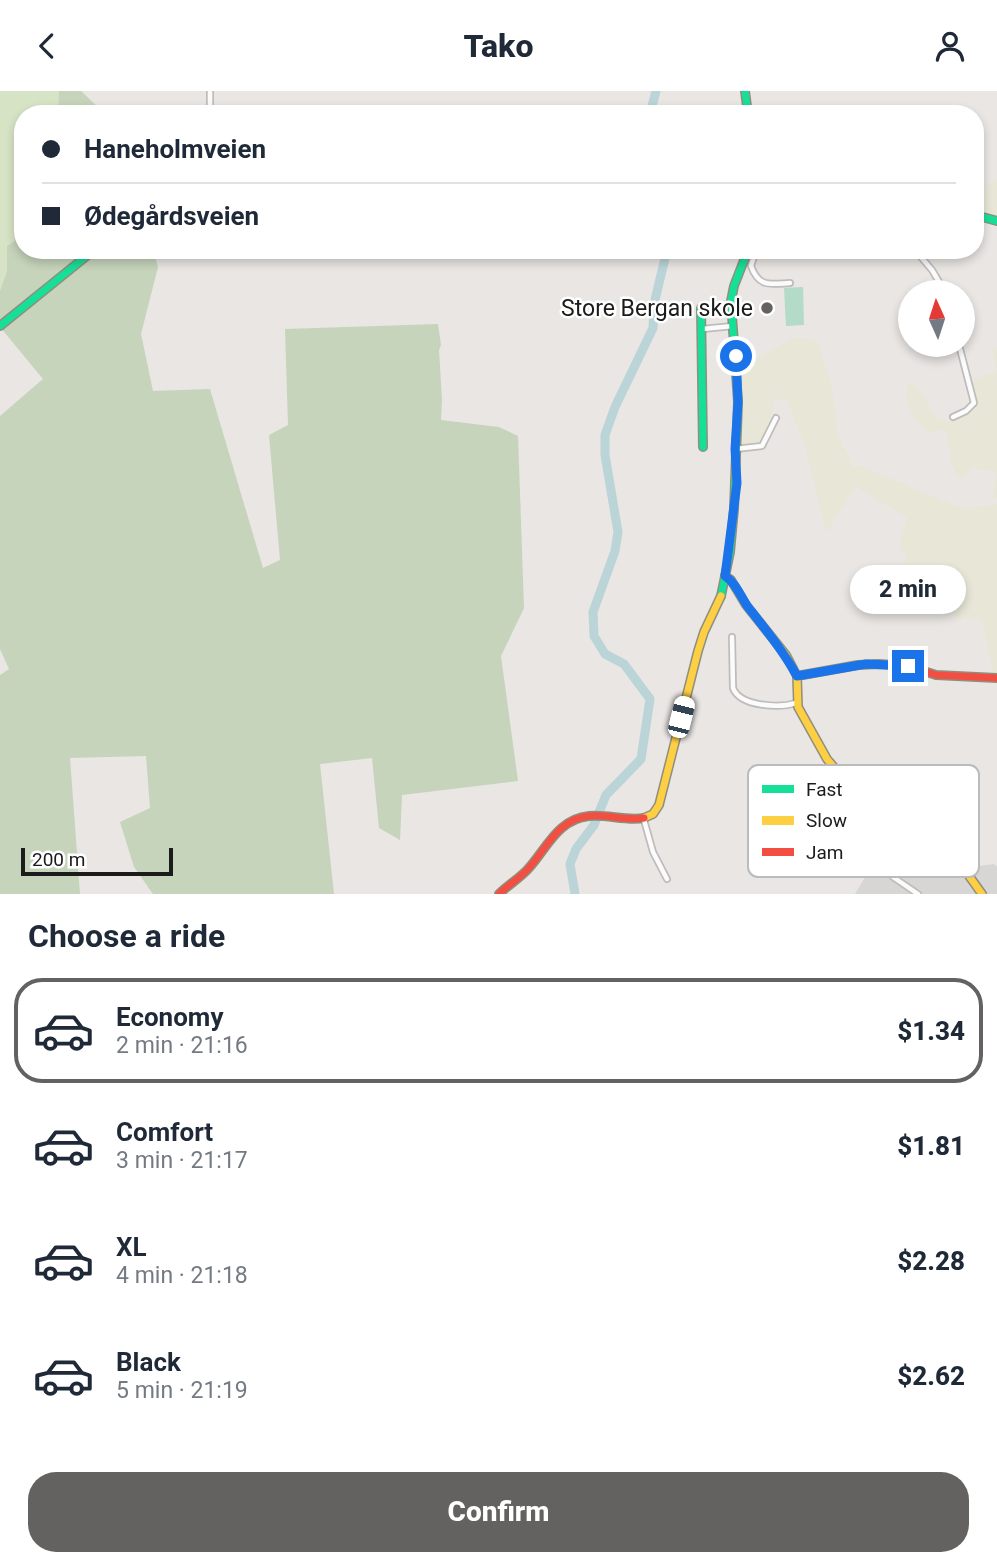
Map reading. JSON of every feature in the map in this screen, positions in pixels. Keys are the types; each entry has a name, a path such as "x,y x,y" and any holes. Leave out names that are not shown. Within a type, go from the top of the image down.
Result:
{"street":[{"path":"0,326 81,259"},
{"path":"923,259 938,280"},
{"path":"749,260 752,270 762,283 790,283"},
{"path":"499,894 530,866 562,827 578,818 599,814 644,820 653,815 659,805 698,651 722,594 725,576 737,483 735,449 738,402 732,295 749,260"},
{"path":"701,308 703,447"},
{"path":"701,329 733,326"},
{"path":"953,417 974,403 962,357"},
{"path":"735,449 762,446 776,418"},
{"path":"725,576 731,580 746,605 786,655 797,676 796,702 808,727 833,765"},
{"path":"732,637 733,688 736,695 767,706 796,702"},
{"path":"797,676 878,664 908,666 936,675 997,678"},
{"path":"644,820 653,852 667,879"},
{"path":"893,877 918,894"},
{"path":"970,877 982,894"}],"shaded area":[{"path":"997,179 997,216 984,213 984,189"},
{"path":"793,338 813,339 818,344 832,387 838,434 854,468 860,466 964,509 997,504 997,674 993,674 982,621 957,618 928,587 896,584 907,557 899,549 907,517 856,487 826,533 806,449 786,398 775,400 769,429 759,446 742,446 742,367"},
{"path":"997,348 997,372 992,350"},
{"path":"997,372 997,498 993,498 996,472 973,468 960,480 952,465 946,430 927,432 914,420 906,396 908,382 917,387 937,418 953,422 978,405 973,379"},
{"path":"994,864 997,866 997,894 855,894 864,879 979,877 979,866"}],"green space":[{"path":"0,91 59,91 58,105 14,105 14,241 7,246 7,271 0,291"},
{"path":"59,91 81,91 96,105 58,105"},
{"path":"14,241 14,259 156,259 158,267 141,334 153,391 210,389 263,568 280,560 269,435 288,425 285,329 438,324 441,345 441,420 499,427 518,436 524,608 501,656 518,781 402,795 400,840 379,828 372,758 320,764 334,894 153,894 134,867 120,822 150,808 146,756 70,758 80,894 0,894 0,675 9,669 0,649 0,416 43,379 0,327 0,291 7,271 7,246"},
{"path":"803,287 804,325 786,326 784,288"}],"waterway":[{"path":"652,105 656,91"},
{"path":"575,894 570,864 576,849 594,825 606,795 641,759 650,699 624,664 605,654 594,636 593,612 615,551 618,532 605,455 605,435 615,407 653,328 654,304 665,259"}],"traffic: fast":[{"path":"745,91 747,105"},
{"path":"984,217 997,221"},
{"path":"0,326 83,259"},
{"path":"721,596 730,552 734,509 738,402 731,301 744,259"},
{"path":"701,308 703,447"}],"traffic: slow":[{"path":"725,576 731,580 746,605 786,655 797,676 798,707 832,765"},
{"path":"644,818 653,814 659,805 698,651 721,596"},
{"path":"970,877 982,894"}],"traffic: jam":[{"path":"797,676 878,664 908,666 936,675 997,678"},
{"path":"499,894 525,872 561,829 578,818 644,818"}],"place":[{"name":"Store Bergan skole","path":"767,308"}],"route":[{"path":"736,356 737,483 725,576 731,580 746,605 786,655 797,676 866,664 908,666"}]}
